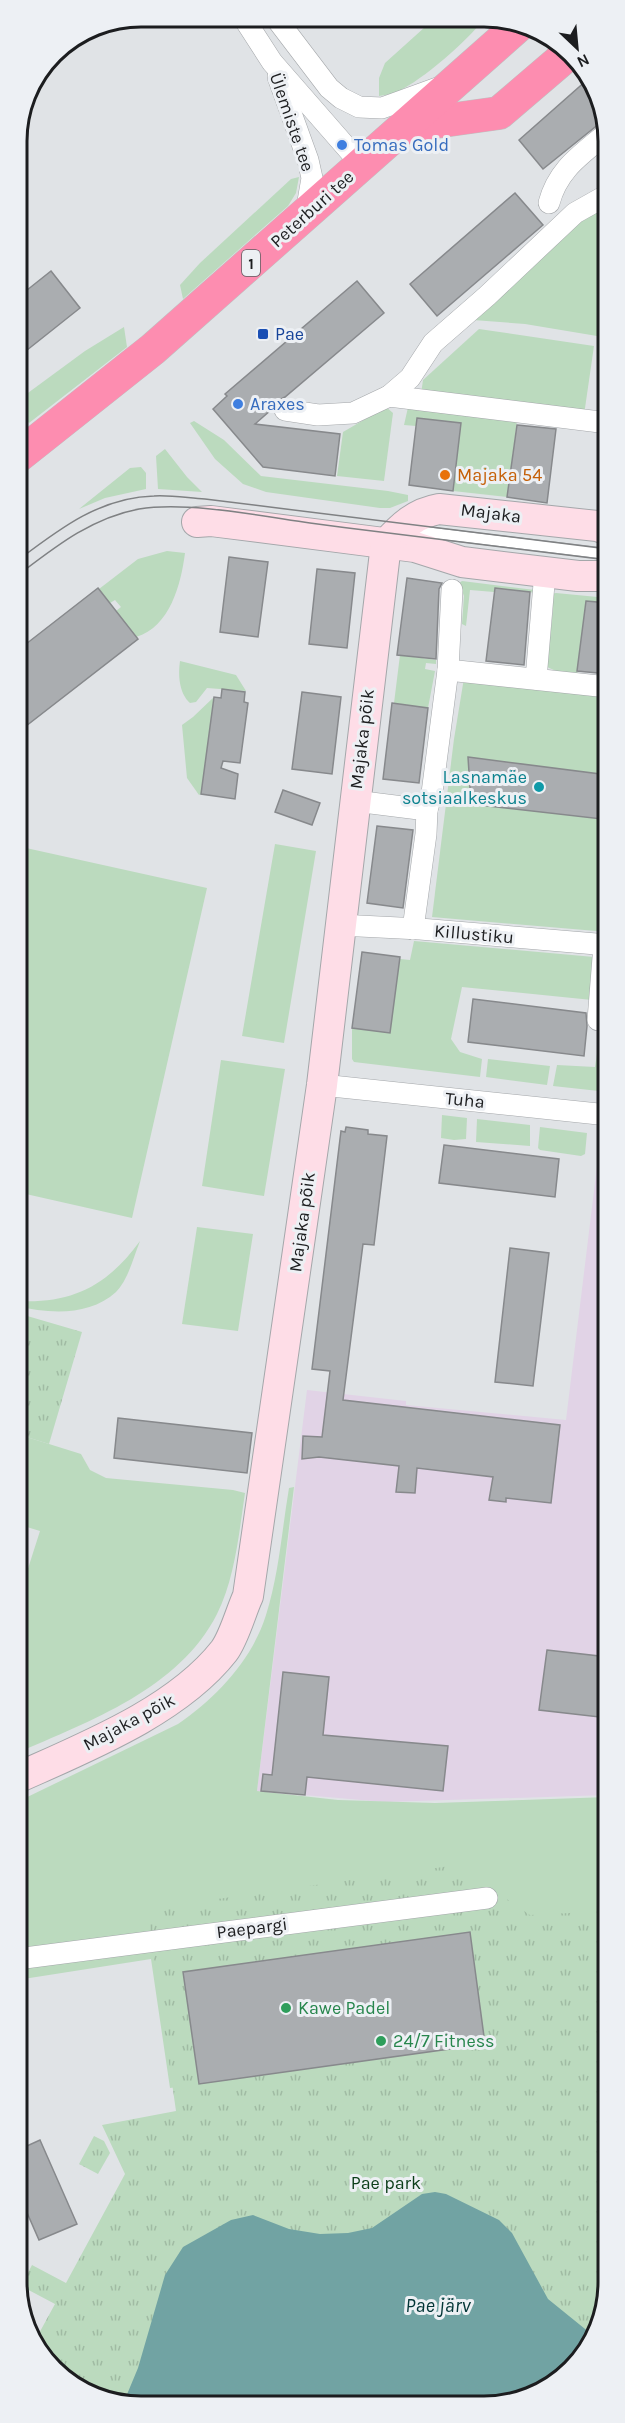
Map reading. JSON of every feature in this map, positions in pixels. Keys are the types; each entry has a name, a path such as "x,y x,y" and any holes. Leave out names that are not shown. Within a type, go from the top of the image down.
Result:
{"highway":[{"name":"Peterburi tee","path":"27,449 153,349 513,31"},
{"path":"527,89 547,61"},
{"path":"406,126 498,113 547,72"}],"street":[{"name":"Ülemiste tee","path":"249,27 272,62 361,164"},
{"name":"Ülemiste tee","path":"283,27 329,88 341,98 359,106 382,108 460,79"},
{"name":"Ülemiste tee","path":"272,62 308,160 311,191 305,216"},
{"path":"549,203 554,186 566,168 598,141"},
{"path":"285,410 318,415 353,413 389,396 410,378 433,343 575,213 598,200"},
{"path":"389,396 598,422"},
{"name":"Majaka","path":"393,536 415,516 440,508 598,526"},
{"path":"197,522 211,521 282,530 393,536 415,547 454,561 598,577"},
{"name":"Majaka põik","path":"27,1773 145,1717 183,1692 225,1649 248,1596 322,1085 354,801 393,536"},
{"path":"536,679 545,572"},
{"path":"413,928 426,834 427,810 432,793 448,670 452,590"},
{"path":"448,670 598,686"},
{"path":"354,801 427,810"},
{"name":"Killustiku","path":"339,925 413,928 598,944"},
{"name":"Tuha","path":"322,1085 598,1114"},
{"name":"Paepargi","path":"27,1958 487,1898"}],"lane":[{"path":"393,536 598,553"}],"shaded area":[{"path":"598,1158 598,1795 385,1802 257,1791 307,1390 406,1401 406,1405 566,1420"}],"green space":[{"path":"425,27 477,27 456,49 408,86 397,92 379,96 379,78 385,63"},
{"path":"299,177 296,193 288,206 183,299 180,285 200,263 291,179"},
{"path":"598,209 598,336 525,324 473,320 569,228"},
{"path":"124,327 127,347 29,423 27,421 27,394 85,351"},
{"path":"479,329 594,346 584,415 421,394 423,380"},
{"path":"409,403 517,421 507,497 453,491 461,423 417,418 416,426 404,425"},
{"path":"386,407 393,413 384,481 337,476 343,432"},
{"path":"194,421 224,440 261,476 388,491 408,495 408,501 390,508 380,508 266,492 243,484 215,459 190,423"},
{"path":"165,449 202,492 158,489 156,456"},
{"path":"141,467 146,473 146,489 105,498 79,509 130,468"},
{"path":"167,551 185,553 177,591 172,603 157,624 148,632 136,637 116,611 121,607 115,600 110,603 99,589 138,559"},
{"path":"462,581 535,590 536,593 495,588 494,592 470,590 466,626 462,624 464,596 459,583"},
{"path":"551,594 598,597 598,602 586,601 577,676 565,675 547,667 553,609"},
{"path":"400,655 436,660 436,664 426,663 425,669 435,671 428,708 394,703"},
{"path":"180,661 236,675 246,691 207,688 196,702 190,703 180,684"},
{"path":"464,678 598,694 598,931 432,917 454,739"},
{"path":"214,697 201,794 199,795 187,778 182,725"},
{"path":"275,844 316,851 284,1043 242,1036"},
{"path":"27,848 207,888 132,1218 27,1194"},
{"path":"414,941 594,957 592,1000 462,987 451,1039 460,1052 482,1059 480,1077 354,1062 352,1059 352,1028 400,959 410,960"},
{"path":"598,1047 598,1091 553,1086 557,1065 595,1067"},
{"path":"488,1059 550,1066 547,1085 486,1077"},
{"path":"221,1060 285,1069 264,1196 202,1186"},
{"path":"442,1115 467,1118 466,1139 441,1138"},
{"path":"477,1119 530,1125 530,1146 476,1142"},
{"path":"540,1127 587,1133 585,1154 581,1156 540,1150 538,1148"},
{"path":"197,1227 253,1234 238,1331 182,1324"},
{"path":"140,1241 124,1281 106,1300 69,1311 43,1311 27,1308 27,1301 55,1299 88,1289 102,1280 128,1256"},
{"path":"27,1316 82,1332 49,1444 27,1437"},
{"path":"27,1437 81,1454 90,1470 106,1478 245,1493 236,1555 228,1586 217,1614 200,1640 180,1663 156,1683 130,1700 27,1749 27,1572 40,1531 27,1527"},
{"path":"294,1487 257,1791 338,1800 435,1803 598,1797 598,2031 170,2088 151,1959 27,1978 27,1797 178,1724 206,1702 231,1677 252,1647 266,1615 277,1568 289,1488"},
{"name":"Pae park","path":"457,1865 530,1915 598,1912 598,2289 589,2326 579,2345 565,2363 541,2381 499,2395 141,2396 104,2390 84,2381 60,2363 39,2333 55,2304 27,2289 27,2275 32,2265 66,2283 125,2174 102,2125 176,2111 147,1909"},
{"path":"94,2136 104,2141 110,2153 98,2174 79,2164"}],"water":[{"name":"Pae järv","path":"435,2192 446,2194 499,2220 512,2233 548,2299 587,2330 565,2363 541,2381 513,2392 484,2396 127,2395 138,2368 165,2275 183,2247 231,2220 253,2215 289,2229 320,2234 348,2233 372,2228 422,2194"}],"building":[{"path":"582,84 589,97 597,126 543,169 519,140"},
{"path":"515,193 543,225 437,316 410,284"},
{"path":"51,271 80,308 27,350 27,290"},
{"path":"357,281 384,313 285,397 275,402 272,409 255,424 340,434 335,476 263,467 213,409 227,396 225,394"},
{"path":"417,418 461,423 453,491 409,485"},
{"path":"517,425 556,429 547,503 507,497"},
{"path":"229,557 268,562 258,637 220,632"},
{"path":"317,569 355,573 347,648 309,644"},
{"path":"407,578 442,583 439,589 436,659 397,655"},
{"path":"98,588 138,639 27,725 27,643"},
{"path":"495,588 530,592 524,665 486,661"},
{"path":"586,601 598,602 598,673 577,671"},
{"path":"222,689 245,692 244,702 248,703 240,763 223,761 221,768 238,774 235,799 201,794 214,697 221,698"},
{"path":"302,692 341,697 332,774 292,769"},
{"path":"392,703 428,708 419,783 383,779"},
{"name":"Lasnamäe sotsiaalkeskus","path":"468,757 598,774 598,819 471,804"},
{"path":"283,790 320,803 312,825 275,812"},
{"path":"377,826 413,830 403,908 367,903"},
{"path":"362,952 400,957 390,1033 352,1028"},
{"path":"473,999 586,1013 584,1056 468,1042"},
{"path":"346,1127 368,1130 368,1134 387,1136 374,1245 363,1244 343,1400 560,1425 551,1503 506,1498 506,1502 489,1500 493,1477 417,1468 415,1493 396,1492 399,1466 319,1457 302,1459 303,1436 322,1437 330,1371 312,1369 341,1131 345,1132"},
{"path":"444,1145 559,1159 555,1197 439,1183"},
{"path":"510,1248 549,1253 533,1386 495,1382"},
{"path":"118,1418 252,1433 247,1473 114,1458"},
{"path":"547,1650 598,1656 598,1717 539,1710"},
{"path":"283,1672 329,1677 323,1735 448,1746 443,1791 307,1777 305,1795 261,1791 263,1774 272,1775"},
{"path":"470,1932 485,2044 199,2084 183,1972"},
{"path":"40,2140 77,2224 39,2240 27,2213 27,2146"}],"tram line":[{"path":"27,554 64,527 98,509 134,498 160,496 205,499 598,548"},
{"path":"27,569 74,535 105,519 139,509 158,507 224,510 347,528 598,559"}],"place":[{"name":"Tomas Gold","path":"342,145"},
{"name":"Pae","path":"263,334"},
{"name":"Araxes","path":"238,404"},
{"name":"Majaka 54","path":"445,475"},
{"name":"Lasnamäe sotsiaalkeskus","path":"539,787"},
{"name":"Kawe Padel","path":"286,2008"},
{"name":"24/7 Fitness","path":"381,2041"}]}
